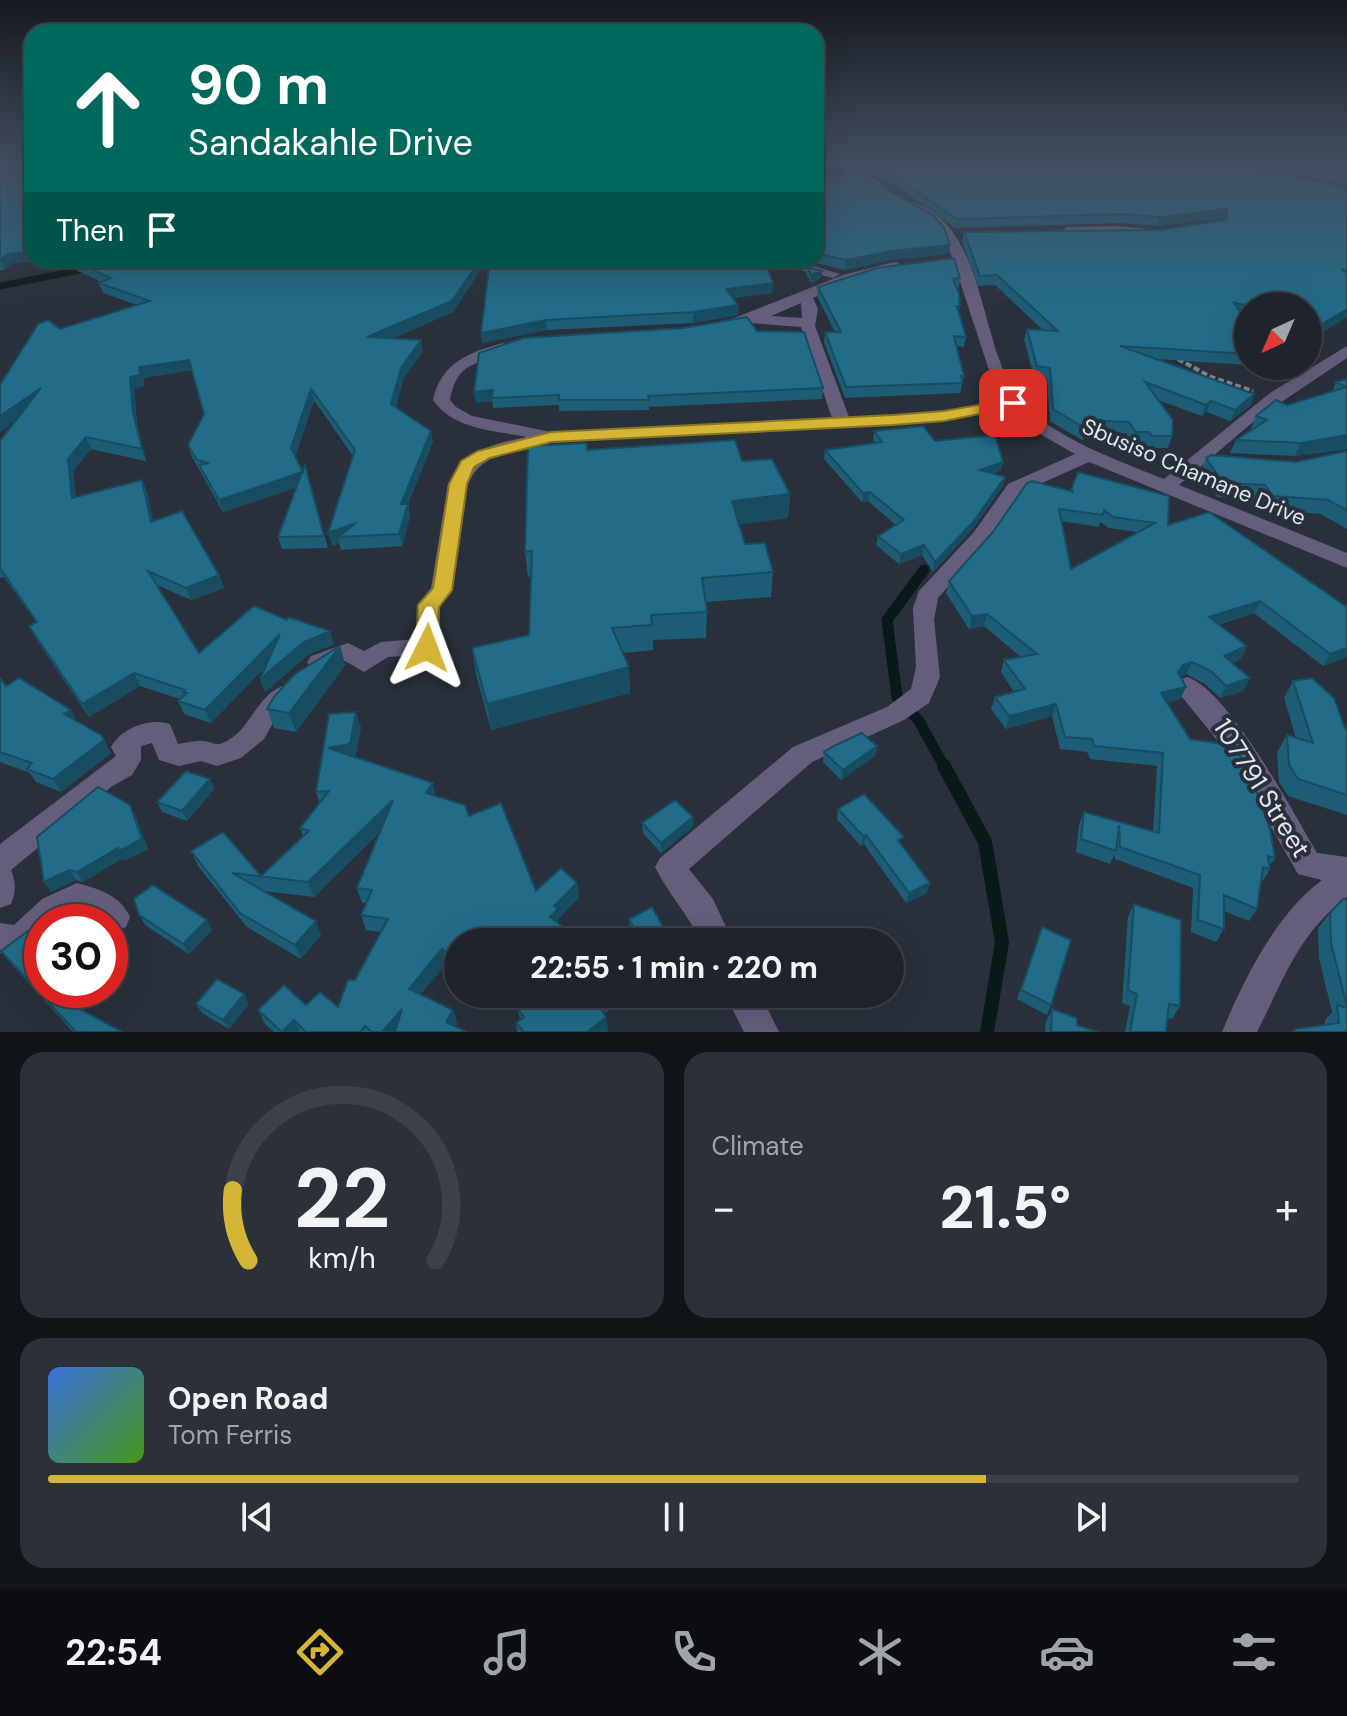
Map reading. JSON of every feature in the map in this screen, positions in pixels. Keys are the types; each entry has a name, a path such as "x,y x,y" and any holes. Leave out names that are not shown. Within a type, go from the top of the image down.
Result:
{"street":[{"name":"Sbusiso Chamane Drive","path":"922,210 959,235 952,260 1013,403 1046,430 1089,455 1347,561"},
{"path":"1058,232 1165,232"},
{"path":"698,329 725,326 750,318 844,277 909,264"},
{"path":"809,268 844,277"},
{"path":"804,294 811,309 808,323 843,423"},
{"path":"750,318 808,323"},
{"path":"516,345 485,352 463,362 443,384 441,400 450,411 467,420 551,437"},
{"path":"1166,487 1276,398 1347,351"},
{"path":"0,861 101,779 128,763 129,755 124,747 133,738 161,731 168,753 179,755 201,751 217,755 232,751 255,732 269,707 318,663 348,651 364,663 381,650 427,648 429,605 442,590 462,471 467,464 484,454 551,437 944,416 1013,403"},
{"path":"711,928 702,909 670,867 805,755 909,706 923,693 928,683 921,629 922,607 927,596 981,537 1015,488 1089,455"},
{"path":"1197,459 1230,460"},
{"name":"107791 Street","path":"1187,686 1218,717 1243,751 1308,865 1347,870"},
{"path":"0,879 0,894"},
{"path":"1239,1032 1292,929 1314,904 1347,879"},
{"path":"64,904 77,897 99,904"},
{"path":"0,938 5,941 24,935"},
{"path":"749,1008 762,1032"}],"path":[{"path":"1174,353 1198,371 1276,398"}],"building":[{"path":"0,210 24,210 24,252 8,254 0,260"},
{"path":"824,210 924,210 944,228 950,245 892,251 846,260 824,255"},
{"path":"944,210 1217,210 1160,217 1121,214 957,219"},
{"path":"1227,210 1347,210 1347,271 1341,269 1347,273 1347,309 1322,324 1322,292 1234,292 1234,353 1120,346 1254,394 1235,410 1211,401 1206,405 1145,382 1173,420 1172,436 1136,432 1129,422 1104,421 1085,428 1053,409 1050,368 1037,366 1027,329 1058,331 997,275 980,276 964,232 1160,230 1226,220"},
{"path":"954,258 960,278 953,279 959,294 960,306 957,306 966,337 954,336 964,376 961,376 962,383 846,387 825,332 841,332 818,287 877,268"},
{"path":"89,268 475,268 452,301 367,337 421,340 401,368 391,404 431,431 401,504 408,504 399,534 338,537 356,523 328,533 355,450 311,389 291,448 303,472 305,465 324,536 278,537 302,472 219,500 199,465 209,463 197,460 188,445 204,414 189,360 139,367 140,375 130,377 133,412 142,449 86,437 68,459 72,498 142,480 151,522 182,511 219,575 186,588 148,571 199,653 254,606 287,620 288,617 330,631 304,642 260,679 280,634 205,710 178,701 187,693 183,692 185,690 134,673 82,704 29,626 37,622 0,568 0,441 41,388 0,416 0,385 38,324 48,320 60,329 150,301 99,283 111,278"},
{"path":"489,268 767,268 773,283 726,289 738,305 693,312 546,320 481,333"},
{"path":"808,268 822,271 811,275"},
{"path":"747,317 757,331 804,332 823,388 648,396 649,400 559,400 559,395 492,398 493,390 474,392 479,353 523,338 683,328"},
{"path":"1347,379 1347,387 1336,382"},
{"path":"1347,387 1347,435 1301,443 1236,440 1267,420 1256,416 1276,400 1287,405"},
{"path":"923,426 935,441 995,435 1003,462 980,470 1005,477 974,521 935,562 924,545 901,554 878,536 904,520 870,492 863,493 825,450 882,442 874,431"},
{"path":"735,440 742,461 772,459 790,494 732,501 745,544 765,543 773,572 702,578 707,612 651,615 652,625 612,628 629,667 487,704 472,648 529,635 532,551 525,552 528,446 587,443 587,450"},
{"path":"1347,451 1347,510 1328,500 1273,496 1265,485 1223,483 1206,458 1211,455 1296,462"},
{"path":"1078,472 1169,496 1168,525 1209,512 1347,607 1347,648 1330,654 1260,601 1209,617 1247,646 1224,656 1250,678 1226,686 1211,671 1192,662 1183,665 1178,672 1186,687 1161,693 1190,739 1234,746 1249,770 1270,829 1275,858 1268,856 1270,869 1263,867 1257,909 1224,895 1224,929 1198,920 1200,875 1120,847 1119,825 1116,851 1081,839 1084,812 1159,833 1163,753 1094,746 1092,739 1065,737 1056,704 1009,716 995,697 1025,689 1004,660 1037,654 987,614 972,616 949,581 993,532 1027,483 1032,481 1074,492 1071,490","holes":["1059,509 1103,515 1104,510 1113,517 1155,523 1071,569"]},
{"path":"340,646 289,713 267,709 295,674"},
{"path":"0,678 6,686 19,678 71,710 64,714 101,735 104,740 53,779 27,769 32,763 0,752"},
{"path":"1312,678 1334,698 1347,729 1347,795 1298,779 1289,765 1287,735 1313,743 1293,681"},
{"path":"356,712 350,744 328,748 433,783 426,793 465,805 469,816 501,803 536,891 561,868 577,883 554,906 558,909 550,917 565,928 444,928 444,951 442,949 409,989 453,1010 446,1022 467,1032 395,1032 402,1009 382,1032 372,1032 365,1026 360,1032 306,1032 294,1020 282,1032 258,1010 284,985 306,1005 320,992 338,1007 348,980 355,980 388,919 361,915 372,890 357,888 393,800 308,882 232,873 316,921 295,945 240,913 191,851 223,832 261,876 309,831 300,828 329,791 316,792 329,714"},
{"path":"862,733 877,746 843,770 824,752 834,746"},
{"path":"186,771 210,779 182,811 157,802"},
{"path":"98,787 130,805 142,839 119,851 118,848 77,872 69,870 44,882 37,837"},
{"path":"864,794 904,837 898,840 930,883 909,893 866,835 863,836 838,809"},
{"path":"675,800 693,817 661,843 642,823"},
{"path":"153,885 207,920 183,944 139,915 134,899"},
{"path":"1343,899 1347,900 1347,1006 1331,943 1330,913"},
{"path":"1134,904 1181,920 1180,1006 1169,1004 1166,1032 1130,1032 1137,994 1128,990"},
{"path":"652,907 664,928 634,928 629,919"},
{"path":"1042,927 1071,940 1051,1005 1021,990"},
{"path":"24,934 24,976 1,951"},
{"path":"217,979 244,994 223,1020 196,1004"},
{"path":"1337,1005 1347,1008 1347,1032 1295,1032 1295,1029 1339,1023"},
{"path":"54,1008 78,1008 122,1032 76,1032"},
{"path":"600,1008 606,1017 587,1032 524,1032 516,1023 524,1017 518,1009"},
{"path":"1052,1009 1077,1018 1077,1025 1098,1032 1051,1032"}],"waterway":[{"path":"0,286 90,268"},
{"path":"924,570 887,620 897,697 919,721 945,768"},
{"path":"944,766 985,842 1002,942 987,1032"}],"route":[{"path":"427,648 429,605 442,590 458,484 467,464 484,454 551,437 893,420 944,416 1013,403"}]}
